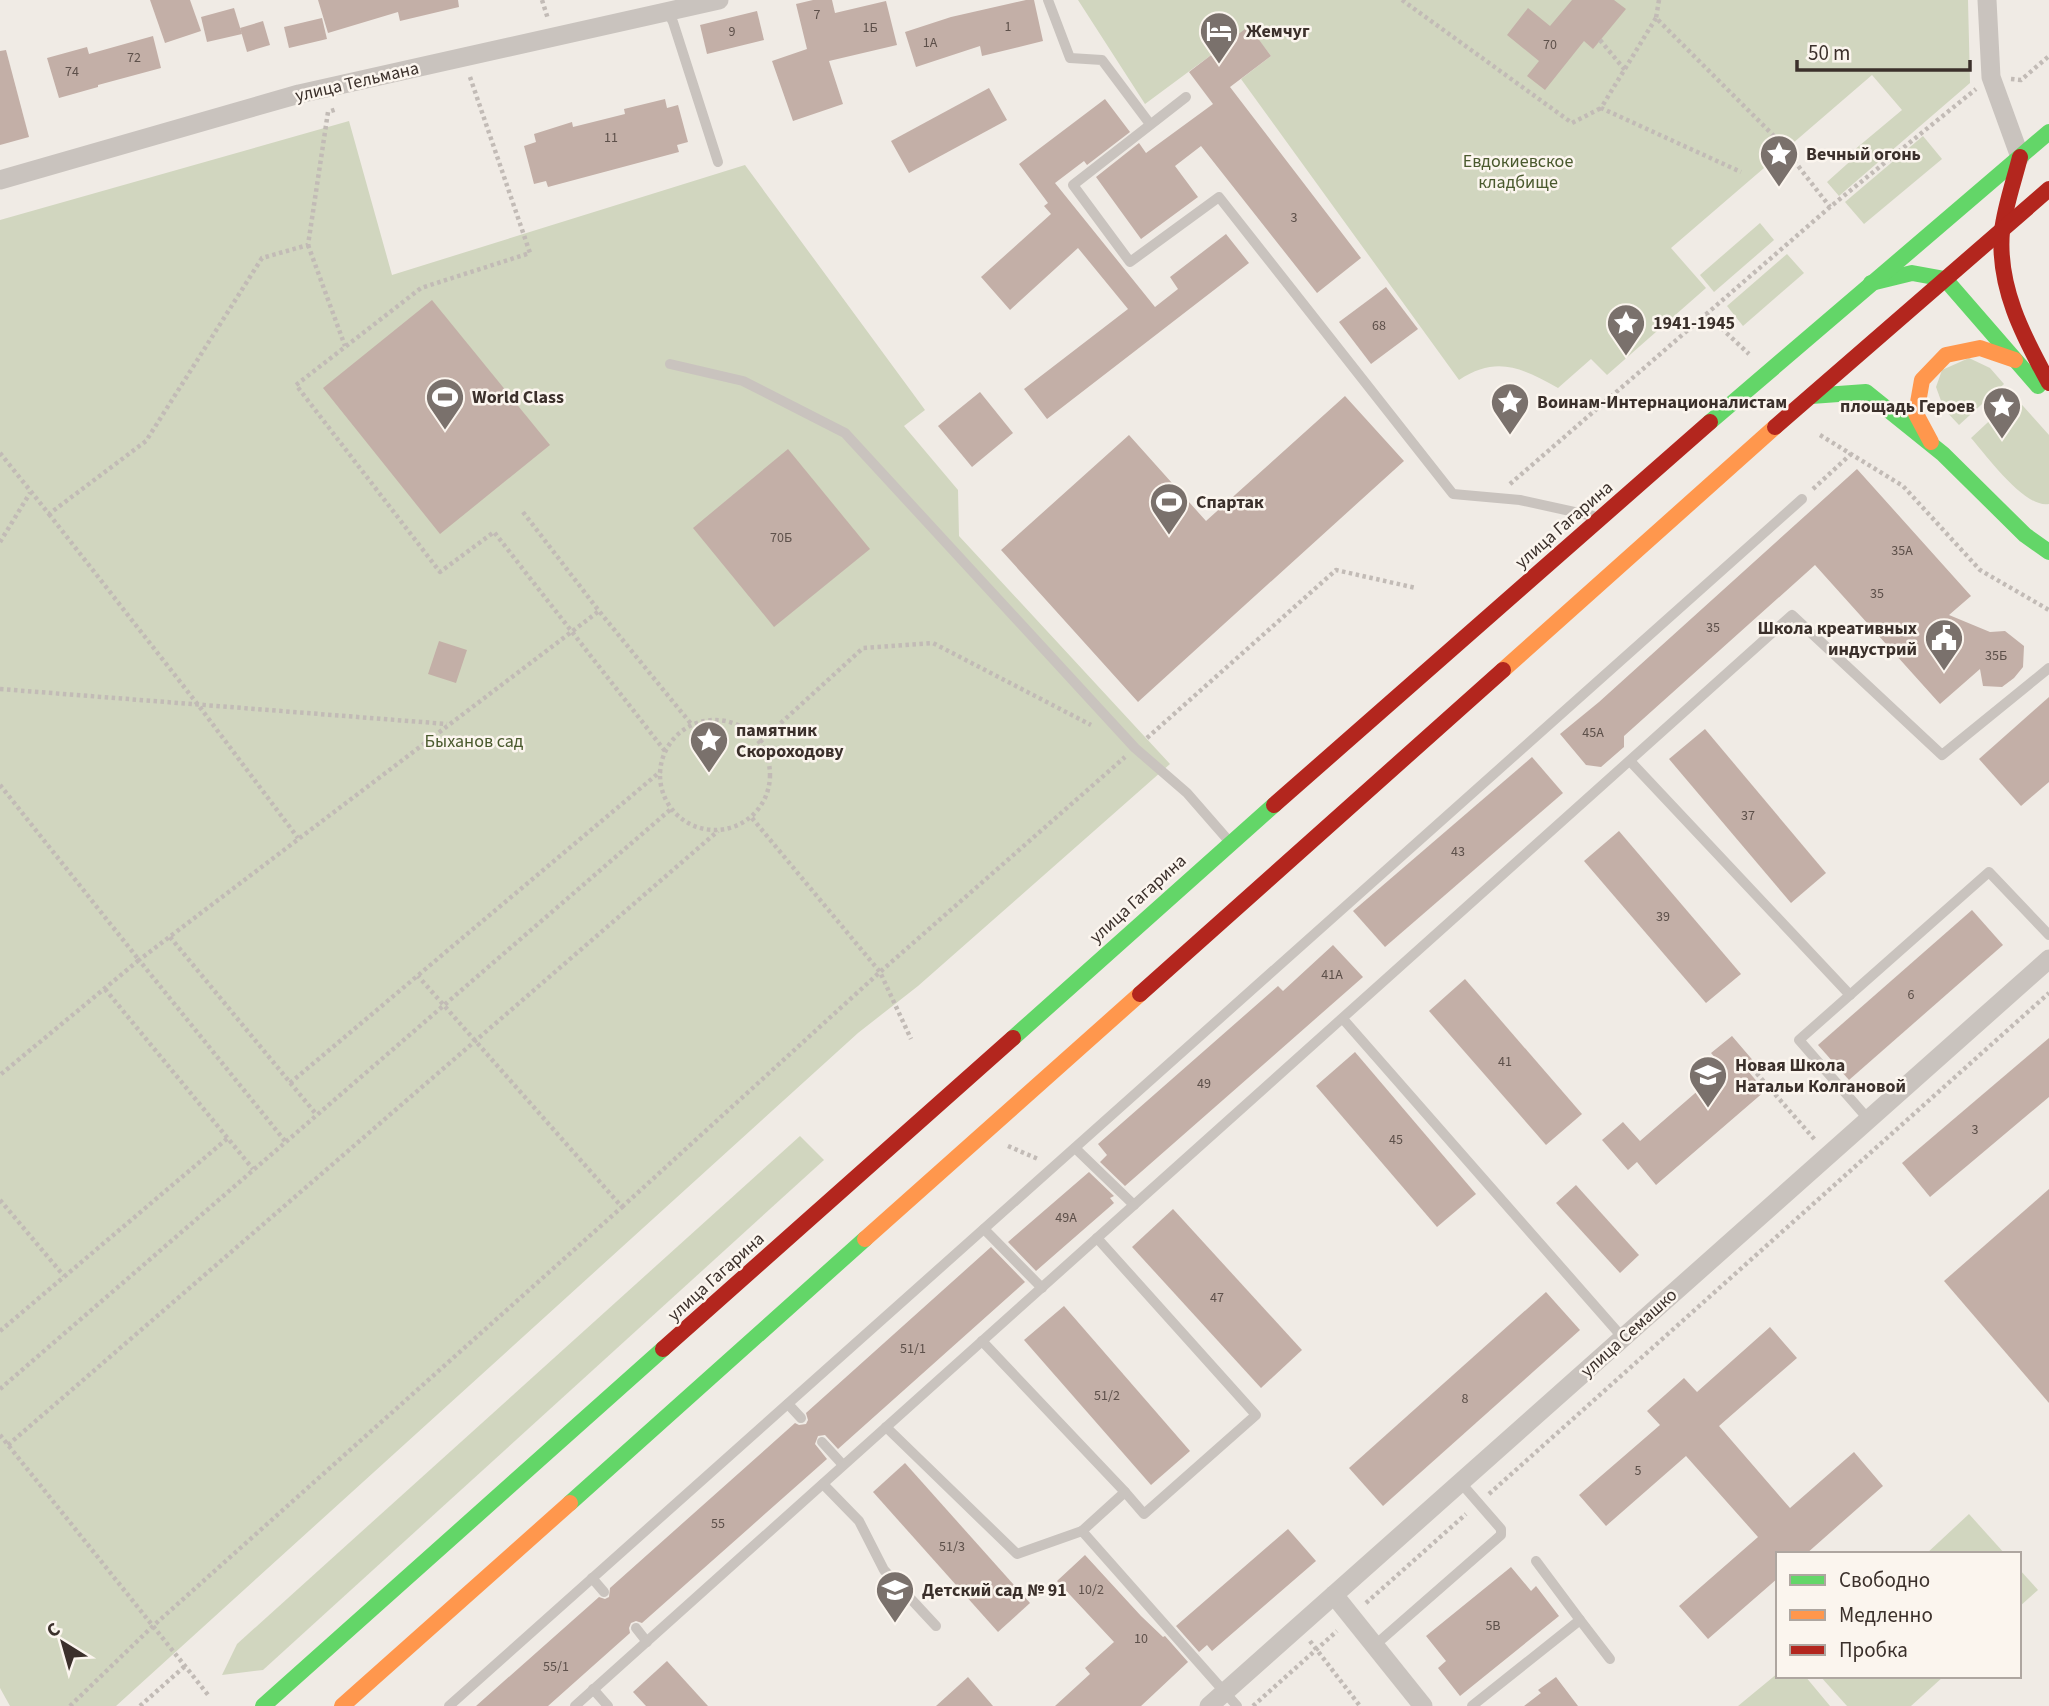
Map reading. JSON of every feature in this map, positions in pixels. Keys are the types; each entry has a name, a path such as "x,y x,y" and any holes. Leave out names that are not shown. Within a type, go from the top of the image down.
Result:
{"main road":[{"name":"улица Гагарина","path":"263,1706 1231,843 1871,283 2049,132"},
{"path":"2021,157 2002,229 2001,267 2014,317 2049,383"},
{"path":"342,1706 1811,396 2049,188"},
{"path":"1871,283 1912,273 1945,279 2049,398"},
{"path":"1932,444 1916,414 1922,380 1946,355 1980,348 2015,360"},
{"path":"1811,396 1866,392 1932,444 2025,535 2049,552"},
{"path":"2025,535 2049,533"},
{"path":"723,1317 722,1306 733,1288"},
{"path":"737,1333 758,1333 767,1327"}],"street":[{"name":"улица Тельмана","path":"0,180 299,94 719,0"},
{"path":"1987,0 1992,77 2021,157"},
{"name":"улица Семашко","path":"1209,1706 1231,1699 1299,1626 2049,960"},
{"path":"1334,1595 1423,1706"}],"lane":[{"path":"1048,0 1070,58 1102,60 1150,124"},
{"path":"668,12 718,162"},
{"path":"1186,97 1073,185 1130,262 1219,197 1453,494 1520,500 1601,518"},
{"path":"670,364 743,381 845,433 1135,748 1187,793 1231,843"},
{"path":"449,1706 1802,499"},
{"path":"575,1706 1793,615 1942,755 2049,668"},
{"path":"1630,761 1850,995"},
{"path":"1869,1120 1800,1040 1989,872 2049,935"},
{"path":"1343,1019 1623,1338"},
{"path":"1075,1148 1134,1205"},
{"path":"984,1229 1042,1288"},
{"path":"982,1341 1144,1514 1256,1415 1097,1238"},
{"path":"788,1404 801,1418"},
{"path":"886,1427 1017,1554 1082,1531 1125,1492"},
{"path":"822,1442 843,1465"},
{"path":"1374,1646 1501,1535 1500,1529 1461,1483"},
{"path":"822,1484 859,1521 884,1570 936,1626"},
{"path":"1082,1531 1231,1699"},
{"path":"1536,1561 1610,1659"},
{"path":"592,1578 604,1592"},
{"path":"1472,1706 1580,1620"},
{"path":"636,1629 647,1642"},
{"path":"593,1689 608,1706"}],"path":[{"path":"1402,0 1572,123 1601,108 1657,18 1659,0"},
{"path":"1657,18 1778,140 1829,207"},
{"path":"1600,40 1625,70"},
{"path":"1493,498 1829,207 1992,77 2021,80 2049,56"},
{"path":"457,79 482,73"},
{"path":"470,76 530,253 421,288 296,385 440,572 495,532 665,751"},
{"path":"1601,108 1741,172"},
{"path":"341,109 328,112 308,245 345,346"},
{"path":"48,514 146,441 262,258 308,245"},
{"path":"1706,314 1751,356"},
{"path":"1820,435 1902,486 1980,570 2049,610"},
{"path":"0,453 199,706 298,838"},
{"path":"1802,499 1852,454"},
{"path":"0,541 30,493"},
{"path":"523,512 692,725"},
{"path":"70,1706 153,1626 622,1207 880,972 1336,570 1416,588"},
{"path":"0,1075 139,960 599,611"},
{"path":"760,742 863,648 933,643 1100,730"},
{"path":"0,689 448,724"},
{"path":"721,720 740,725 760,742 771,767 768,793 752,818 718,831 695,828 671,809 660,779 665,751 678,734 692,725 721,720"},
{"path":"290,1083 661,771"},
{"path":"0,785 285,1142"},
{"path":"0,1389 671,809"},
{"path":"752,818 880,972 911,1039"},
{"path":"8,1445 718,831"},
{"path":"170,937 316,1114"},
{"path":"418,976 622,1207"},
{"path":"105,989 253,1169"},
{"path":"1253,1706 2049,993"},
{"path":"1752,1068 1829,1155"},
{"path":"0,1331 228,1138"},
{"path":"1004,1144 1054,1167"},
{"path":"0,1200 64,1276"},
{"path":"0,1435 209,1696"},
{"path":"1299,1626 1360,1706"},
{"path":"140,1706 185,1666"}],"green space":[{"name":"Евдокиевское кладбище","path":"1078,0 1968,0 1970,83 1839,196 1827,182 1856,156 1853,151 1902,110 1872,75 1671,248 1706,288 1607,375 1591,359 1558,388 1521,370 1498,366 1473,372 1459,380 1241,79 1271,56 1249,27 1145,104"},
{"name":"Быханов сад","path":"349,121 392,275 745,165 925,410 904,426 958,490 959,536 1170,764 918,986 858,1033 116,1706 10,1706 0,1688 0,220"},
{"path":"1923,136 1942,159 1864,224 1845,202"},
{"path":"1760,223 1774,240 1714,292 1700,275"},
{"path":"1787,254 1804,273 1743,326 1727,306"},
{"path":"1969,358 1990,368 2004,384 1959,425 1944,409 1936,387 1942,370"},
{"path":"2015,397 2049,435 2049,504 2039,503 2018,490 1971,438"},
{"path":"800,1136 824,1160 263,1670 222,1675 237,1644"},
{"path":"1969,1514 2003,1552 1928,1552"},
{"path":"2021,1571 2038,1590 2021,1605"},
{"path":"1776,1675 1776,1678 1807,1678 1830,1706 1738,1706"},
{"path":"1822,1678 1942,1678 1911,1706 1847,1706"}],"building":[{"path":"150,0 190,0 201,31 165,43"},
{"path":"318,0 458,0 459,7 400,21 398,12 328,33"},
{"path":"832,0 835,13 886,1 897,45 829,61 843,104 793,121 772,61 807,49 796,4"},
{"path":"1034,0 1043,41 982,56 980,46 916,67 905,32 951,17"},
{"path":"1572,0 1614,0 1626,9 1593,49 1584,41 1545,90 1527,76 1539,61 1507,35 1528,8 1550,26"},
{"path":"234,8 242,34 207,42 201,17"},
{"path":"757,11 764,40 707,54 700,25"},
{"path":"322,18 327,39 289,48 284,27"},
{"path":"263,21 270,45 247,52 240,28"},
{"path":"1249,26 1271,56 1230,87 1361,258 1317,293 1201,146 1175,166 1198,197 1141,239 1096,177 1139,143 1146,153 1213,104 1189,72"},
{"path":"153,36 161,68 59,98 47,58 87,47 89,54"},
{"path":"6,50 29,137 0,145 0,51"},
{"path":"989,88 1007,120 909,173 891,141"},
{"path":"665,99 667,108 678,105 688,142 677,145 679,152 548,187 546,181 534,184 524,146 536,142 534,134 572,122 573,127 625,114 624,109"},
{"path":"1105,99 1130,132 1087,165 1084,161 1055,183 1155,307 1178,289 1170,277 1226,234 1249,263 1047,419 1024,389 1128,309 1078,248 1010,310 981,277 1051,214 1044,206 1048,203 1019,164"},
{"path":"1386,287 1418,329 1371,364 1339,322"},
{"path":"432,300 550,445 440,534 323,388"},
{"path":"980,392 1013,433 972,467 938,426"},
{"name":"Спартак","path":"1345,396 1404,461 1138,702 1001,550 1129,435 1206,521"},
{"path":"788,449 870,549 774,627 693,528"},
{"path":"1857,469 1971,596 1949,615 1990,632 2005,631 2024,646 2023,667 2014,678 2002,687 1983,686 1980,669 1940,704 1815,565 1624,736 1624,747 1601,767 1586,765 1560,734"},
{"path":"439,641 467,650 456,683 428,674"},
{"path":"2049,697 2049,782 2021,806 1979,759"},
{"path":"1705,729 1826,873 1791,903 1669,759"},
{"path":"1532,757 1563,793 1385,947 1353,911"},
{"path":"1619,831 1741,974 1706,1003 1584,861"},
{"path":"1972,910 2003,945 1849,1080 1818,1045"},
{"path":"1333,945 1363,977 1125,1186 1100,1162 1107,1155 1098,1144 1278,986 1283,991"},
{"path":"1465,979 1582,1114 1546,1145 1429,1011"},
{"path":"1732,1036 1756,1064 1748,1071 1765,1091 1656,1185 1637,1162 1628,1170 1602,1140 1623,1122 1640,1141 1724,1068 1711,1053"},
{"path":"2049,1038 2049,1097 1930,1197 1902,1163"},
{"path":"1355,1052 1476,1194 1437,1227 1316,1086"},
{"path":"1089,1172 1114,1196 1110,1198 1114,1203 1036,1271 1008,1242"},
{"path":"1576,1185 1639,1255 1620,1273 1556,1203"},
{"path":"2049,1189 2049,1403 1944,1281"},
{"path":"1173,1209 1302,1350 1261,1388 1132,1247"},
{"path":"991,1247 1025,1282 838,1449 825,1435 818,1436 815,1444 827,1459 642,1623 631,1623 630,1633 548,1706 476,1706 599,1597 609,1597 610,1588 795,1423 806,1424 806,1413"},
{"path":"1546,1292 1580,1330 1383,1506 1349,1468"},
{"path":"1064,1306 1190,1451 1151,1485 1024,1340"},
{"path":"1770,1327 1797,1358 1719,1426 1790,1508 1854,1452 1883,1486 1808,1552 1776,1552 1776,1580 1708,1639 1679,1606 1758,1537 1686,1456 1606,1526 1579,1495 1660,1425 1647,1411 1684,1378 1697,1392"},
{"path":"905,1463 1030,1603 998,1632 873,1492"},
{"path":"1288,1529 1316,1561 1212,1651 1207,1645 1199,1652 1176,1626"},
{"path":"1085,1555 1188,1662 1141,1706 1055,1706 1090,1674 1085,1668 1114,1642 1057,1581"},
{"path":"1511,1567 1531,1591 1536,1586 1559,1616 1460,1696 1438,1668 1446,1661 1426,1636"},
{"path":"667,1661 708,1706 646,1706 633,1692"},
{"path":"968,1677 993,1706 936,1706"},
{"path":"1556,1677 1578,1706 1524,1706 1541,1693 1538,1690"}],"traffic: fast":[{"path":"1710,422 2049,132"},
{"path":"1871,283 1912,273 1945,279 2038,386"},
{"path":"1811,396 1866,392 1943,454 2025,535 2049,552"},
{"path":"1013,1038 1274,805"},
{"path":"570,1503 865,1239"},
{"path":"263,1706 663,1349"}],"traffic: slow":[{"path":"1931,442 1916,414 1922,380 1946,355 1980,348 2015,360"},
{"path":"1503,670 1775,427"},
{"path":"865,1239 1140,994"},
{"path":"342,1706 570,1503"}],"traffic: jam":[{"path":"2020,157 2002,231 2004,271 2021,329 2049,383"},
{"path":"1775,427 2049,189"},
{"path":"1274,805 1710,422"},
{"path":"1140,994 1503,670"},
{"path":"663,1349 1013,1038"}],"place":[{"name":"Жемчуг","path":"1219,65"},
{"name":"Вечный огонь","path":"1779,188"},
{"name":"1941-1945","path":"1626,357"},
{"name":"World Class","path":"445,431"},
{"name":"Воинам-Интернационалистам","path":"1510,436"},
{"name":"площадь Героев","path":"2002,440"},
{"name":"Спартак","path":"1169,536"},
{"name":"Школа креативных индустрий","path":"1944,672"},
{"name":"памятник Скороходову","path":"709,774"},
{"name":"Новая Школа Натальи Колгановой","path":"1708,1109"},
{"name":"Детский сад № 91","path":"895,1624"}]}
